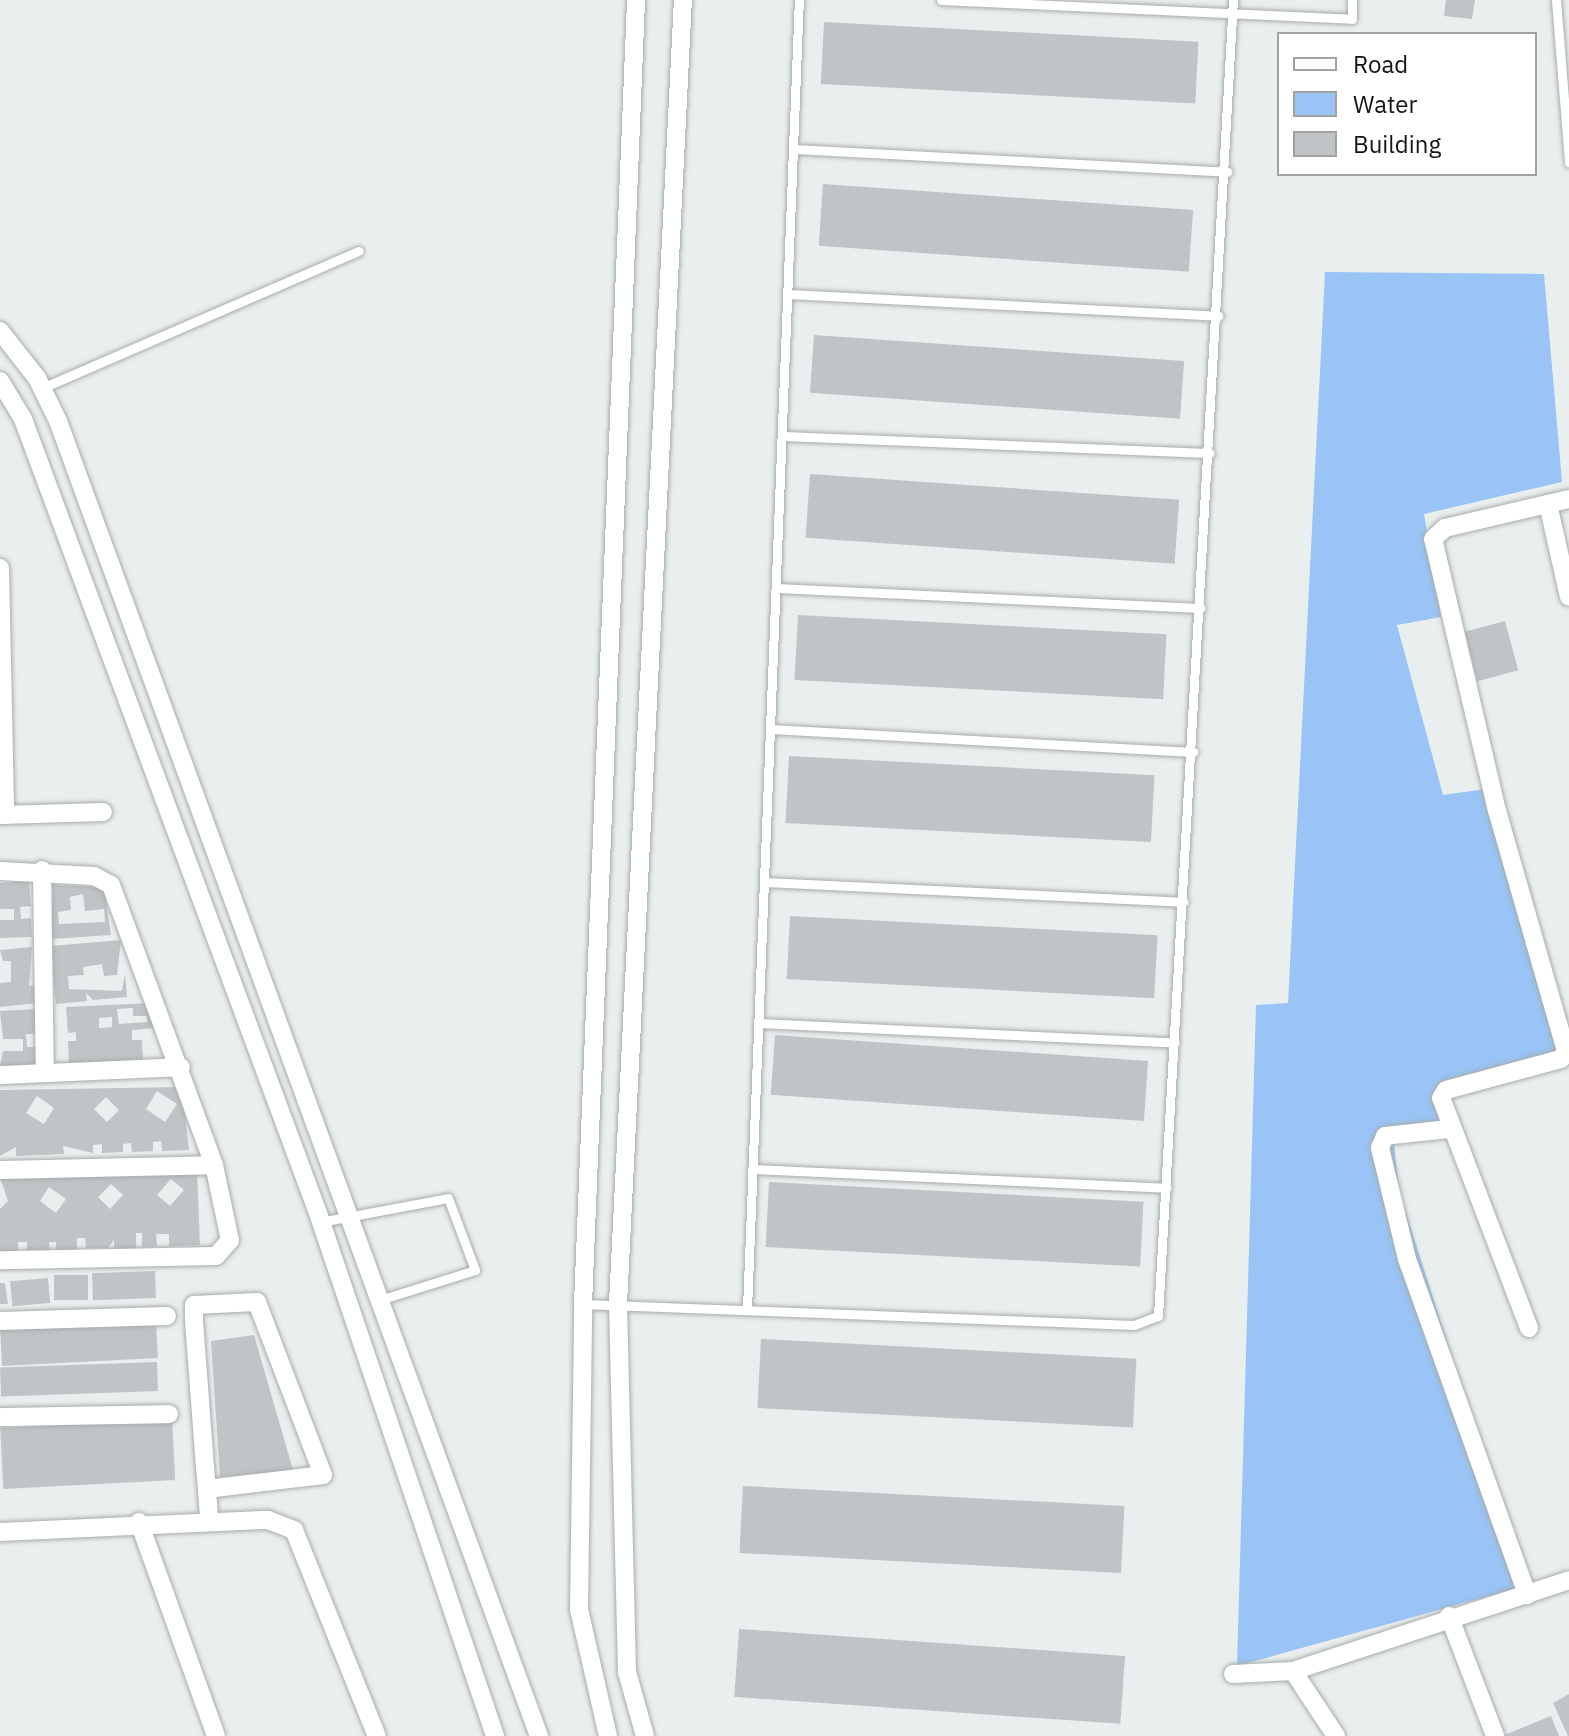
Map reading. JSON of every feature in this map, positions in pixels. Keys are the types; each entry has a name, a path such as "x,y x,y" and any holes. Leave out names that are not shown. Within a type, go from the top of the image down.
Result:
{"street":[{"path":"608,1736 579,1609 583,1304 636,0"},
{"path":"645,1736 627,1672 618,1304 683,0"},
{"path":"0,331 42,388 344,1216 539,1736"},
{"path":"0,381 23,419 320,1222 495,1736"},
{"path":"1529,1328 1449,1129 1441,1098 1446,1090 1561,1059 1566,1051 1497,811 1433,539 1445,528 1569,499"},
{"path":"1548,504 1569,597"},
{"path":"0,568 2,815 103,812"},
{"path":"0,871 42,870 111,885 181,1067 214,1165 230,1240 216,1256 0,1260"},
{"path":"42,870 45,1073"},
{"path":"0,1075 181,1067"},
{"path":"1449,1129 1385,1136 1380,1148 1407,1259 1527,1595"},
{"path":"0,1170 214,1165"},
{"path":"207,1489 323,1475 257,1302 194,1305 209,1521"},
{"path":"0,1321 167,1316"},
{"path":"0,1417 169,1414"},
{"path":"0,1532 139,1522 268,1520 303,1539 377,1736"},
{"path":"139,1522 216,1736"},
{"path":"1233,1674 1293,1671 1449,1616 1569,1580"},
{"path":"1449,1616 1495,1736"},
{"path":"1293,1671 1336,1736"}],"lane":[{"path":"747,1309 799,0"},
{"path":"941,0 1352,19 1352,0"},
{"path":"583,1304 1147,1324 1162,1306 1227,172 1233,0"},
{"path":"1556,0 1569,162"},
{"path":"794,149 1227,172"},
{"path":"42,388 359,251"},
{"path":"788,294 1218,316"},
{"path":"782,436 1210,453"},
{"path":"776,588 1201,608"},
{"path":"770,729 1193,752"},
{"path":"764,882 1184,902"},
{"path":"758,1023 1175,1043"},
{"path":"752,1169 1167,1188"},
{"path":"320,1222 448,1198 476,1265 472,1274 376,1301"}],"water":[{"path":"1325,272 1544,274 1562,482 1424,514 1441,617 1397,625 1443,795 1486,789 1569,1062 1432,1097 1448,1135 1394,1143 1399,1191 1525,1586 1237,1666 1256,1005 1288,1003"}],"building":[{"path":"1446,0 1475,0 1472,19 1444,16"},
{"path":"824,22 1198,42 1195,104 821,84"},
{"path":"823,184 1193,210 1189,272 819,246"},
{"path":"814,335 1184,361 1180,419 810,393"},
{"path":"810,474 1179,500 1175,564 806,538"},
{"path":"798,615 1166,634 1163,699 795,680"},
{"path":"1505,621 1518,670 1478,681 1464,632"},
{"path":"789,756 1154,775 1151,842 785,823"},
{"path":"29,881 31,906 20,907 21,919 31,918 32,937 0,938 0,920 14,920 14,909 0,909 0,883"},
{"path":"53,885 104,887 111,935 51,939","holes":["83,894 85,911 104,909 105,922 59,924 58,912 71,910 70,897"]},
{"path":"790,916 1157,935 1154,998 787,979"},
{"path":"121,940 117,975 104,976 102,964 83,967 84,975 68,976 69,989 122,991 125,974 127,997 93,1000 86,993 87,1001 56,1004 51,946"},
{"path":"32,947 29,986 36,985 38,1003 0,1007 0,983 11,982 11,961 3,961 0,950"},
{"path":"153,1003 155,1028 132,1030 132,1040 142,1040 143,1063 69,1065 68,1041 76,1041 76,1032 68,1033 66,1007","holes":["133,1008 133,1016 147,1016 147,1022 119,1024 117,1009","112,1017 112,1027 99,1028 99,1018"]},
{"path":"34,1009 36,1034 26,1034 27,1047 36,1047 37,1064 0,1066 3,1051 23,1051 23,1039 3,1039 0,1011"},
{"path":"775,1035 1148,1061 1144,1121 771,1095"},
{"path":"182,1087 189,1150 162,1151 161,1141 153,1142 153,1151 132,1152 131,1143 123,1144 123,1152 102,1153 102,1144 93,1145 93,1153 63,1146 64,1154 16,1156 16,1147 0,1156 0,1090","holes":["157,1091 177,1104 165,1122 146,1109","37,1096 54,1108 44,1124 26,1113","106,1097 119,1110 107,1122 94,1109"]},
{"path":"197,1171 200,1245 169,1246 169,1234 156,1234 157,1246 142,1247 142,1233 136,1233 136,1249 114,1250 114,1240 108,1248 86,1248 85,1238 77,1238 77,1251 56,1252 56,1242 49,1242 50,1252 27,1253 27,1242 18,1242 18,1253 0,1253 0,1209 8,1201 0,1177","holes":["171,1179 184,1190 170,1206 157,1195","111,1184 123,1195 110,1209 98,1197","49,1187 66,1199 56,1213 40,1201"]},
{"path":"769,1182 1143,1202 1140,1267 766,1247"},
{"path":"155,1271 156,1298 93,1300 92,1273"},
{"path":"54,1275 88,1275 88,1300 54,1300"},
{"path":"48,1278 50,1303 12,1306 10,1281"},
{"path":"0,1283 5,1283 8,1304 0,1304"},
{"path":"156,1322 158,1358 2,1366 0,1330"},
{"path":"254,1335 293,1470 220,1477 211,1341"},
{"path":"761,1339 1136,1359 1133,1428 757,1408"},
{"path":"157,1362 158,1391 1,1396 0,1367"},
{"path":"172,1419 175,1480 3,1489 0,1428"},
{"path":"743,1486 1124,1506 1121,1573 739,1553"},
{"path":"739,1629 1125,1656 1120,1724 734,1697"},
{"path":"1569,1694 1569,1736 1568,1736 1553,1703"},
{"path":"1551,1716 1559,1736 1502,1736"}]}
